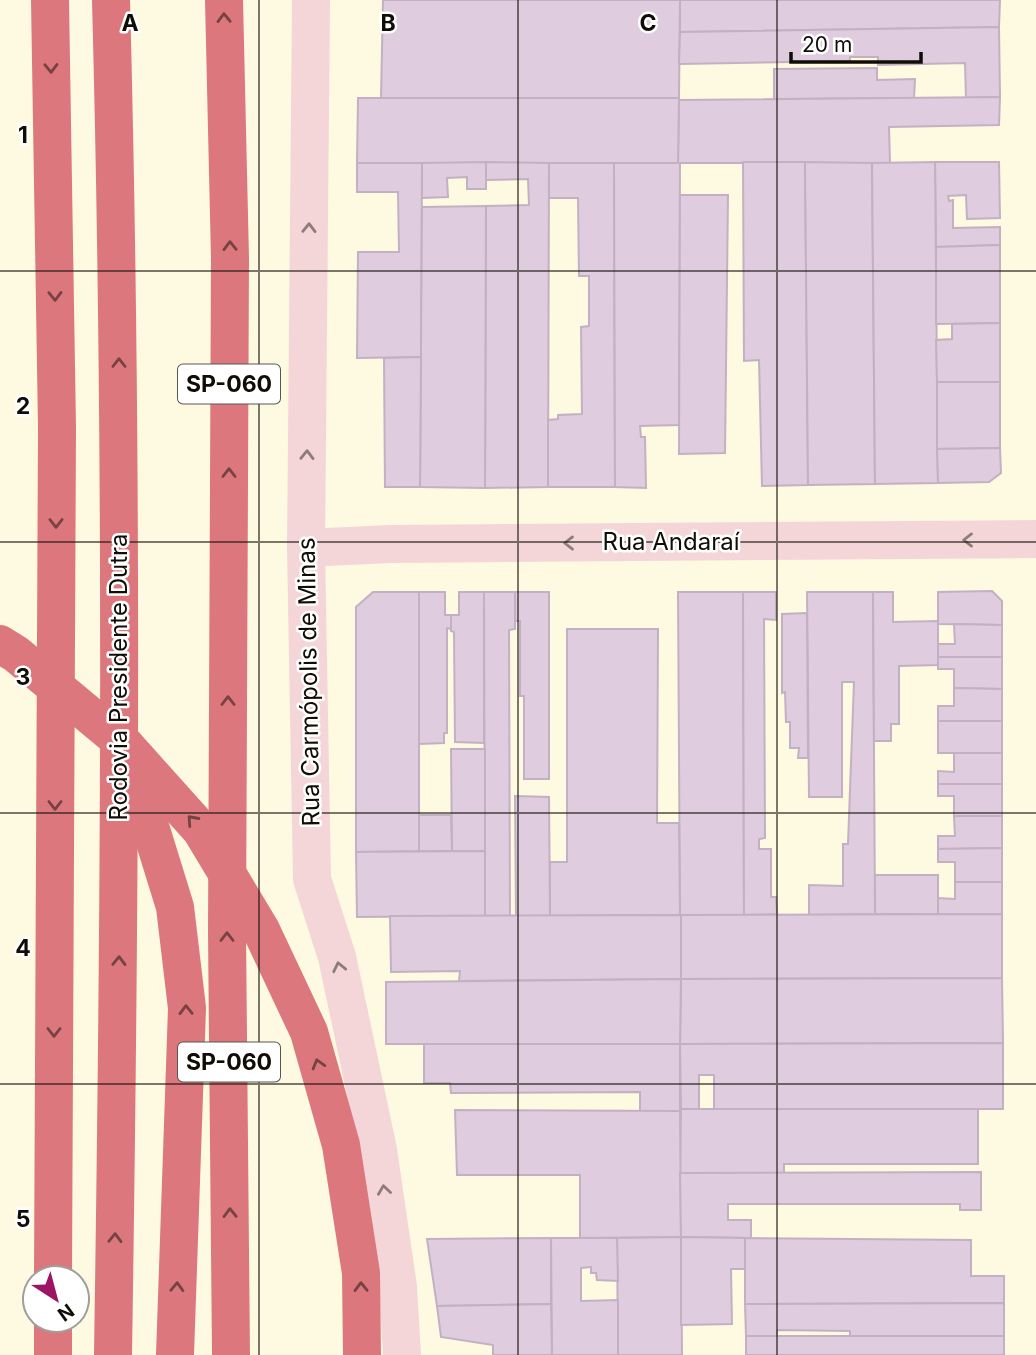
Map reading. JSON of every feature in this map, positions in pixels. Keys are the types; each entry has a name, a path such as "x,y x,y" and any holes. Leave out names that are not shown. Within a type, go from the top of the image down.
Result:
{"highway":[{"path":"50,0 57,427 53,1264"},
{"name":"Rodovia Presidente Dutra","path":"111,0 120,418 119,918 113,1355"},
{"name":"SP-060","path":"224,0 230,258 227,945 231,1355"},
{"path":"0,644 16,654 123,743 201,830 261,930 309,1032 341,1145 361,1273 362,1355"},
{"path":"94,721 145,810 175,907 187,1008 175,1355"},
{"path":"53,1334 53,1355"}],"main road":[{"name":"Rua Carmópolis de Minas","path":"311,0 306,548 312,879 337,957 378,1150 398,1287 402,1355"},
{"name":"Rua Andaraí","path":"306,548 404,544 1036,539"}],"building":[{"path":"383,0 680,0 679,98 381,98"},
{"path":"680,0 1000,0 999,27 680,32"},
{"path":"999,27 1000,97 966,98 965,63 878,65 878,57 850,57 850,61 679,64 680,32"},
{"path":"877,68 877,80 915,79 914,98 774,99 774,69"},
{"path":"1000,97 999,125 889,127 890,163 678,163 679,100"},
{"path":"358,98 679,98 678,163 357,163"},
{"path":"486,162 549,163 548,487 485,488 486,206 529,205 528,179 486,180"},
{"path":"486,162 486,189 467,189 467,177 447,178 448,197 422,198 422,163"},
{"path":"743,162 805,162 808,485 762,486 759,360 744,361"},
{"path":"805,162 872,163 875,484 808,485"},
{"path":"935,162 999,162 1000,218 967,219 966,195 948,196 949,201 953,200 953,228 1000,227 1000,245 936,247"},
{"path":"935,162 938,483 875,484 872,163"},
{"path":"357,163 422,163 421,357 357,358 358,252 399,252 398,192 357,192"},
{"path":"549,163 614,163 615,487 548,487 548,420 558,419 558,415 582,414 581,327 589,326 589,276 579,276 578,198 549,198"},
{"path":"614,163 680,163 679,425 640,426 641,437 645,437 646,488 615,487"},
{"path":"680,195 728,195 725,453 679,454"},
{"path":"486,206 485,488 420,487 422,207"},
{"path":"1000,245 1000,323 936,324 936,247"},
{"path":"1000,323 1000,382 937,382 936,340 952,339 952,324"},
{"path":"421,357 420,487 385,487 384,358"},
{"path":"937,382 1000,382 1000,448 937,449"},
{"path":"1000,448 1001,473 989,482 938,483 937,449"},
{"path":"992,591 1002,601 1002,625 938,624 938,592"},
{"path":"373,592 419,592 419,851 356,852 356,607"},
{"path":"419,592 445,592 445,615 451,615 451,629 447,628 447,733 444,733 444,743 419,744"},
{"path":"459,592 484,592 484,743 455,742 454,632 451,631 451,615 459,615"},
{"path":"484,592 515,592 515,629 509,630 510,916 485,916"},
{"path":"515,592 549,592 549,779 524,779 524,696 520,696 520,621 515,621"},
{"path":"678,592 743,592 744,915 680,915"},
{"path":"743,592 776,592 776,620 764,619 765,838 759,839 759,849 771,849 771,897 776,897 777,914 744,915"},
{"path":"807,592 873,592 875,914 809,915 809,885 843,886 843,844 848,844 854,682 842,682 842,797 809,797"},
{"path":"873,592 893,592 893,622 938,621 938,665 899,666 899,724 891,724 891,741 874,741"},
{"path":"807,613 808,758 798,758 799,748 790,748 790,722 786,722 785,692 782,693 782,614"},
{"path":"954,624 1002,625 1002,657 938,657 938,644 955,644"},
{"path":"567,629 658,629 657,823 679,823 680,915 550,916 550,862 567,862"},
{"path":"938,657 1002,657 1002,689 954,688 954,669 938,669"},
{"path":"954,688 1002,689 1002,721 938,721 938,706 954,706"},
{"path":"938,721 1002,721 1002,753 938,753"},
{"path":"451,749 485,749 485,851 452,851"},
{"path":"954,753 1002,753 1002,784 938,784 938,771 954,772"},
{"path":"938,784 1002,784 1002,816 954,816 954,796 938,796"},
{"path":"515,796 549,797 550,916 516,916"},
{"path":"419,815 451,815 452,851 419,851"},
{"path":"954,816 1002,816 1002,848 938,849 938,836 955,836"},
{"path":"1002,848 1002,882 955,882 955,862 938,862 938,849"},
{"path":"485,851 485,916 357,917 356,852"},
{"path":"875,875 938,875 938,914 875,914"},
{"path":"955,882 1002,882 1002,914 938,914 938,898 955,899"},
{"path":"1002,914 1002,978 681,979 681,915"},
{"path":"681,915 681,979 459,981 460,971 391,972 390,916"},
{"path":"1002,978 1003,1043 680,1044 681,979"},
{"path":"681,979 680,1044 386,1044 386,982"},
{"path":"1003,1043 1003,1109 714,1109 714,1075 699,1075 699,1109 681,1109 680,1044"},
{"path":"424,1044 680,1044 680,1111 640,1111 640,1092 451,1093 450,1083 424,1083"},
{"path":"681,1109 978,1109 978,1164 784,1164 784,1173 680,1173"},
{"path":"455,1110 680,1111 681,1237 580,1238 580,1175 457,1175"},
{"path":"981,1172 981,1210 960,1210 960,1204 728,1204 728,1220 751,1220 751,1238 681,1237 680,1173"},
{"path":"681,1237 682,1355 618,1355 617,1238"},
{"path":"681,1237 745,1238 745,1269 731,1269 732,1324 681,1325"},
{"path":"551,1238 551,1304 437,1306 427,1239"},
{"path":"551,1238 617,1238 618,1281 597,1280 596,1273 591,1273 591,1267 581,1268 581,1301 618,1300 618,1355 552,1355"},
{"path":"745,1238 971,1240 971,1276 1004,1276 1004,1303 745,1304"},
{"path":"1004,1303 1004,1336 850,1336 850,1331 777,1330 777,1336 746,1336 745,1304"},
{"path":"551,1304 552,1355 493,1355 493,1345 441,1337 437,1306"},
{"path":"746,1336 1004,1336 1004,1355 746,1355"}]}
